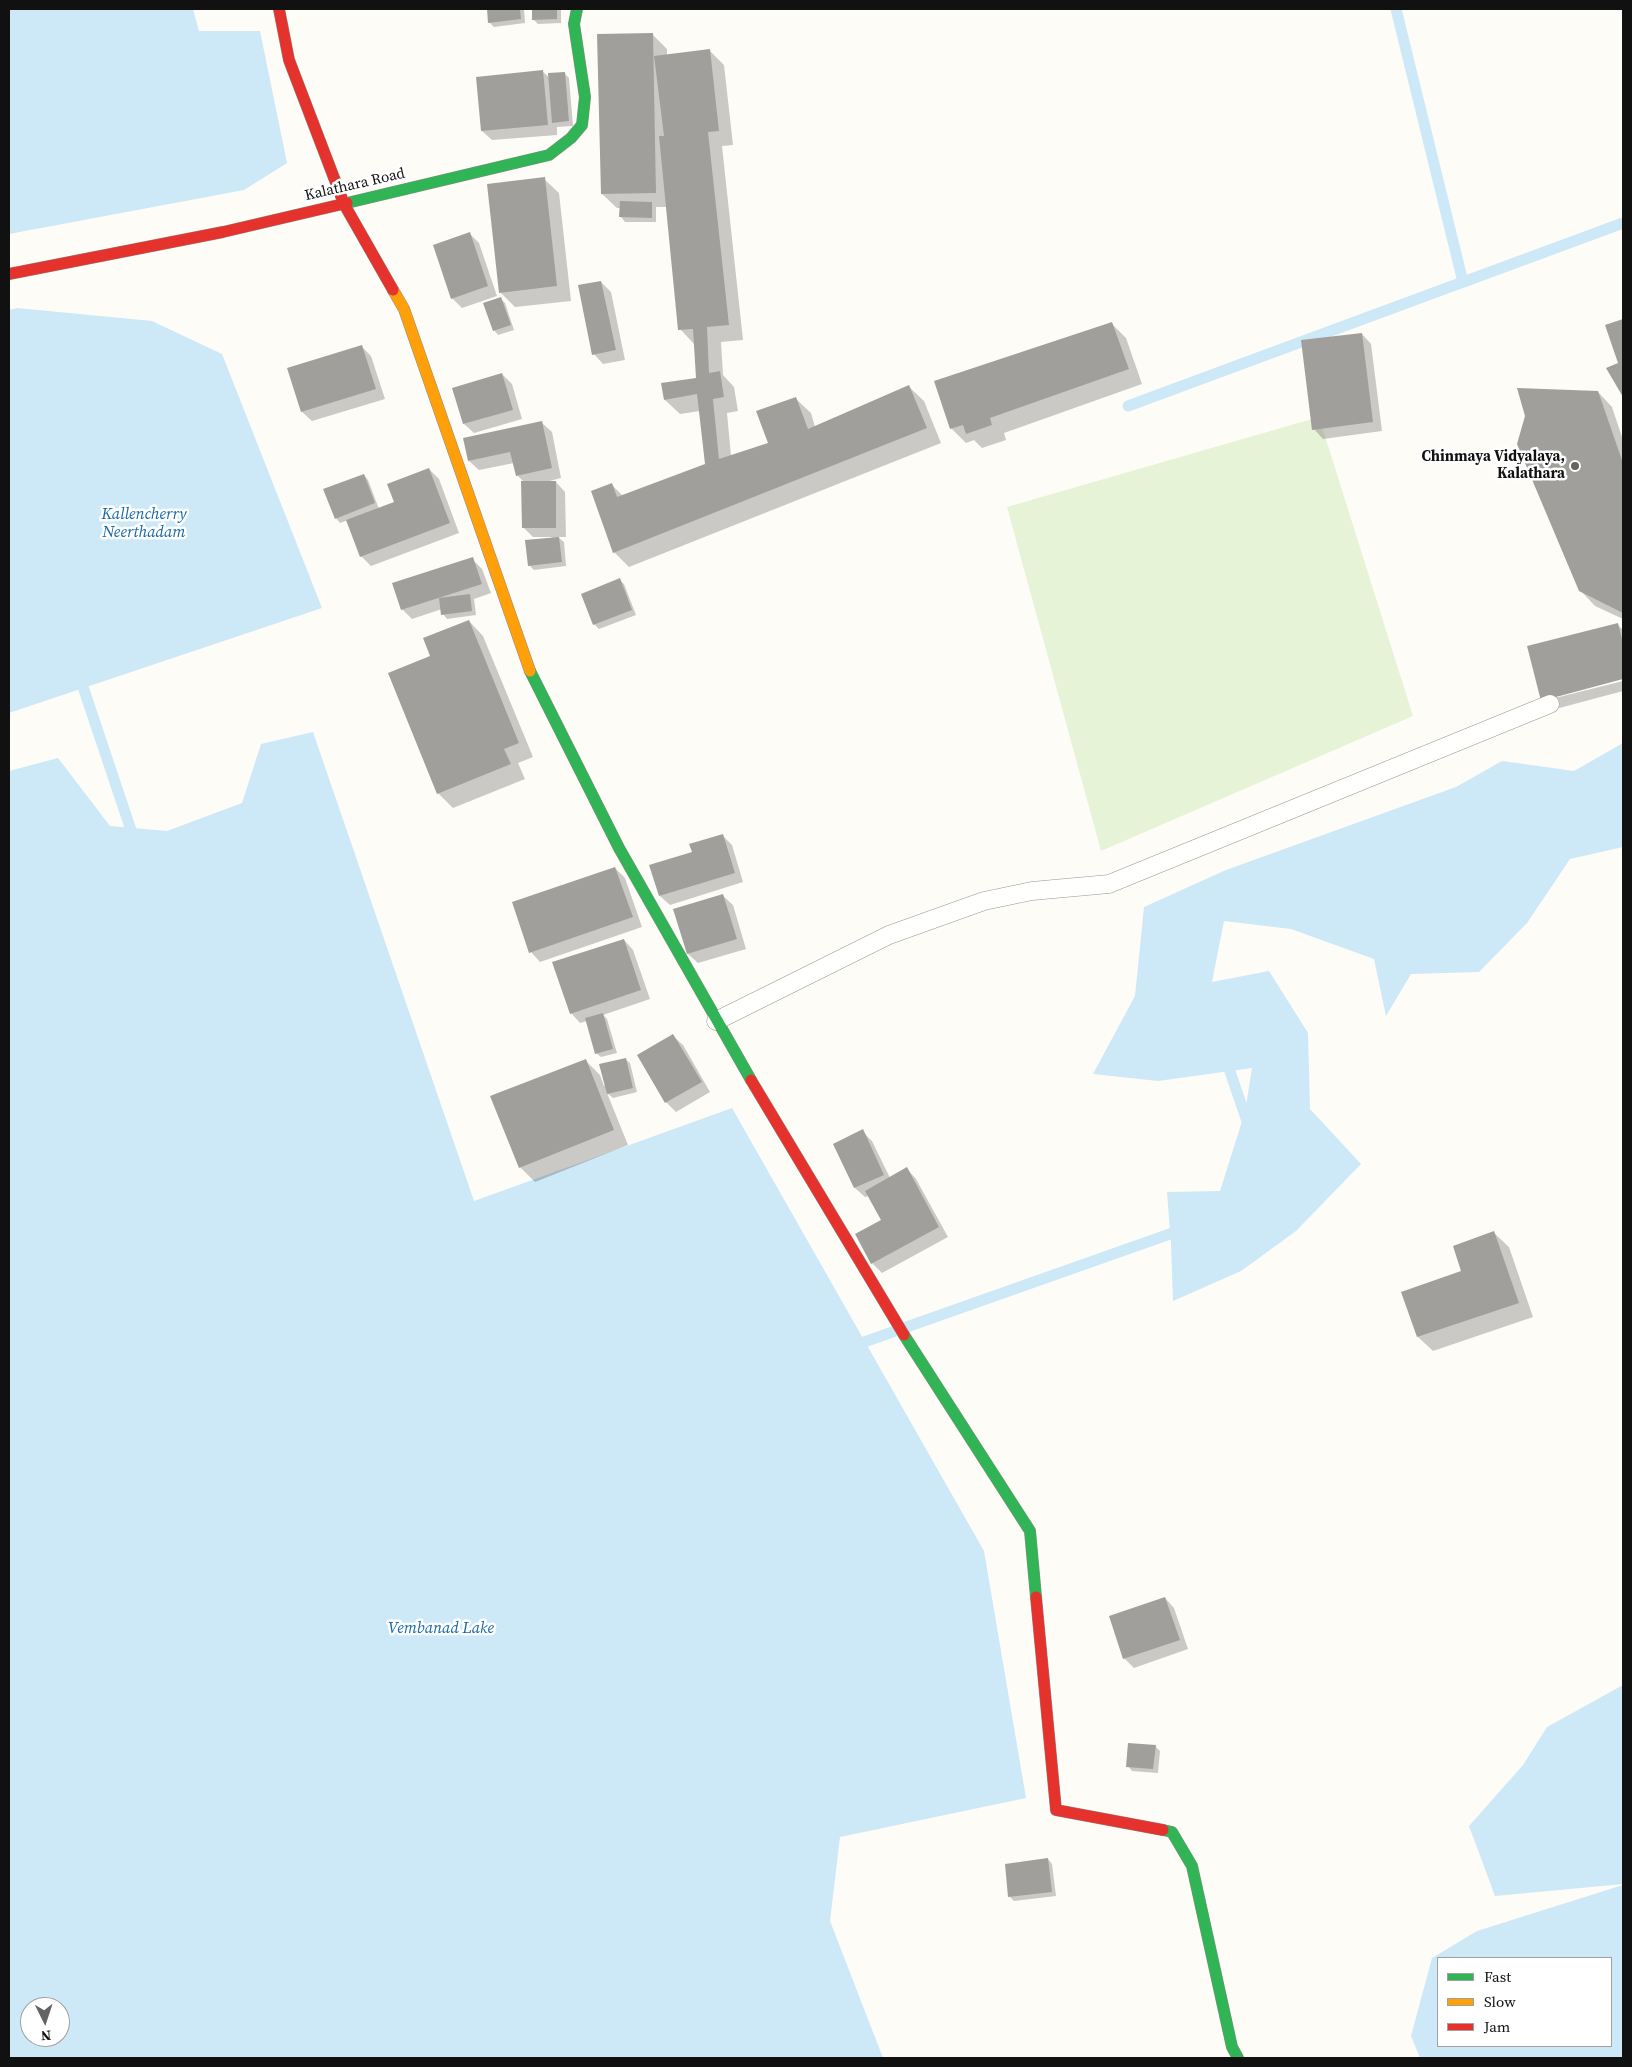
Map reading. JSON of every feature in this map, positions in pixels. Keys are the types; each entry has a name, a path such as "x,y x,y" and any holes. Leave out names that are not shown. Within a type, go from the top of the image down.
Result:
{"street":[{"path":"278,9 289,60 344,204 404,309 533,678 619,848 716,1021 897,1325 1030,1531 1056,1810 1172,1832 1192,1866 1232,2047 1238,2058"},
{"name":"Kalathara Road","path":"9,274 223,232 549,155 571,138 582,125 585,97 574,24 577,9"}],"lane":[{"path":"716,1021 889,935 984,901 1032,891 1108,884 1550,704"}],"green space":[{"path":"1319,417 1413,716 1101,851 1007,507"}],"water":[{"path":"9,9 193,9 199,31 260,31 287,163 244,190 9,234"},
{"name":"Kallencherry Neerthadam","path":"17,308 152,321 222,354 322,608 9,713 9,310"},
{"name":"Vembanad Lake","path":"313,732 474,1201 732,1108 984,1551 1026,1798 840,1837 830,1921 883,2058 9,2058 9,771 58,758 110,826 167,831 242,803 261,744"},
{"path":"1623,743 1623,847 1570,859 1527,923 1479,972 1411,974 1386,1016 1374,959 1291,929 1224,921 1212,982 1269,971 1308,1033 1310,1109 1361,1164 1296,1231 1241,1271 1173,1301 1167,1192 1220,1191 1245,1112 1252,1068 1158,1081 1093,1074 1135,996 1144,907 1226,870 1456,787 1502,761 1574,771"},
{"path":"1623,1685 1623,1884 1495,1896 1469,1826 1523,1765 1547,1727"},
{"path":"1623,1885 1623,2058 1420,2058 1411,2036 1432,1958 1477,1931"}],"building":[{"path":"487,9 520,9 521,19 488,23"},
{"path":"532,9 557,9 557,19 532,20"},
{"path":"653,33 656,193 601,194 597,34"},
{"path":"710,49 719,131 708,132 729,325 707,327 709,373 720,371 724,397 713,399 719,459 768,443 756,411 796,397 808,429 909,385 927,428 613,553 591,491 612,483 617,497 705,464 697,394 664,400 661,383 696,378 693,329 678,330 659,136 664,136 654,56"},
{"path":"543,70 548,125 481,131 476,77"},
{"path":"565,72 569,121 552,123 548,73"},
{"path":"545,177 557,286 499,293 487,184"},
{"path":"620,201 652,202 652,218 619,217"},
{"path":"470,232 488,286 451,299 433,245"},
{"path":"601,281 616,350 592,355 578,285"},
{"path":"501,297 511,325 493,331 483,303"},
{"path":"1623,319 1623,397 1606,368 1618,363 1605,325"},
{"path":"1112,322 1129,369 990,418 992,425 966,434 963,425 950,429 934,381"},
{"path":"1362,333 1373,422 1312,430 1301,340"},
{"path":"362,345 376,389 301,412 287,368"},
{"path":"502,373 513,410 463,424 452,388"},
{"name":"Chinmaya Vidyalaya, Kalathara","path":"1517,388 1598,391 1623,463 1623,613 1579,591 1517,444 1525,416"},
{"path":"542,421 552,468 516,476 510,452 468,461 463,438"},
{"path":"429,468 450,523 360,557 346,520 394,502 387,484"},
{"path":"364,474 375,503 335,519 323,489"},
{"path":"521,481 556,481 556,528 522,528"},
{"path":"559,537 562,562 528,566 525,540"},
{"path":"473,557 482,584 401,610 392,583"},
{"path":"620,578 632,610 593,625 581,594"},
{"path":"470,594 472,611 441,615 439,598"},
{"path":"469,620 519,743 504,749 511,764 437,794 388,673 430,656 423,638"},
{"path":"1618,623 1623,643 1623,679 1541,701 1527,646"},
{"path":"723,834 735,873 659,896 649,865 692,852 689,844"},
{"path":"615,867 633,917 529,953 512,902"},
{"path":"723,894 737,939 687,954 673,909"},
{"path":"624,939 641,990 570,1014 552,962"},
{"path":"603,1013 613,1049 595,1054 585,1018"},
{"path":"673,1034 702,1082 665,1103 637,1055"},
{"path":"626,1058 633,1088 607,1094 599,1064"},
{"path":"586,1059 614,1130 519,1168 490,1096"},
{"path":"863,1129 884,1175 854,1188 833,1144"},
{"path":"907,1167 939,1227 871,1264 855,1234 881,1220 865,1191"},
{"path":"1494,1231 1519,1303 1417,1337 1401,1292 1461,1271 1453,1246"},
{"path":"1165,1597 1180,1640 1123,1659 1109,1616"},
{"path":"1128,1743 1156,1745 1153,1769 1126,1767"},
{"path":"1048,1858 1052,1892 1008,1897 1005,1864"}],"waterway":[{"path":"1128,406 1463,282 1396,9"},
{"path":"1458,284 1623,223"},
{"path":"79,675 135,842"},
{"path":"1225,1057 1249,1127"},
{"path":"850,1347 1184,1229"}],"traffic: fast":[{"path":"347,203 549,155 571,138 582,125 585,97 574,24 577,9"},
{"path":"530,671 619,848 751,1080"},
{"path":"904,1335 1030,1531 1036,1597"},
{"path":"1163,1830 1172,1832 1192,1866 1232,2047 1238,2058"}],"traffic: slow":[{"path":"393,290 404,309 530,671"}],"traffic: jam":[{"path":"279,9 289,60 344,204 393,290"},
{"path":"9,274 223,232 347,203"},
{"path":"751,1080 904,1335"},
{"path":"1036,1597 1056,1810 1163,1830"}],"place":[{"name":"Chinmaya Vidyalaya, Kalathara","path":"1575,466"}]}
